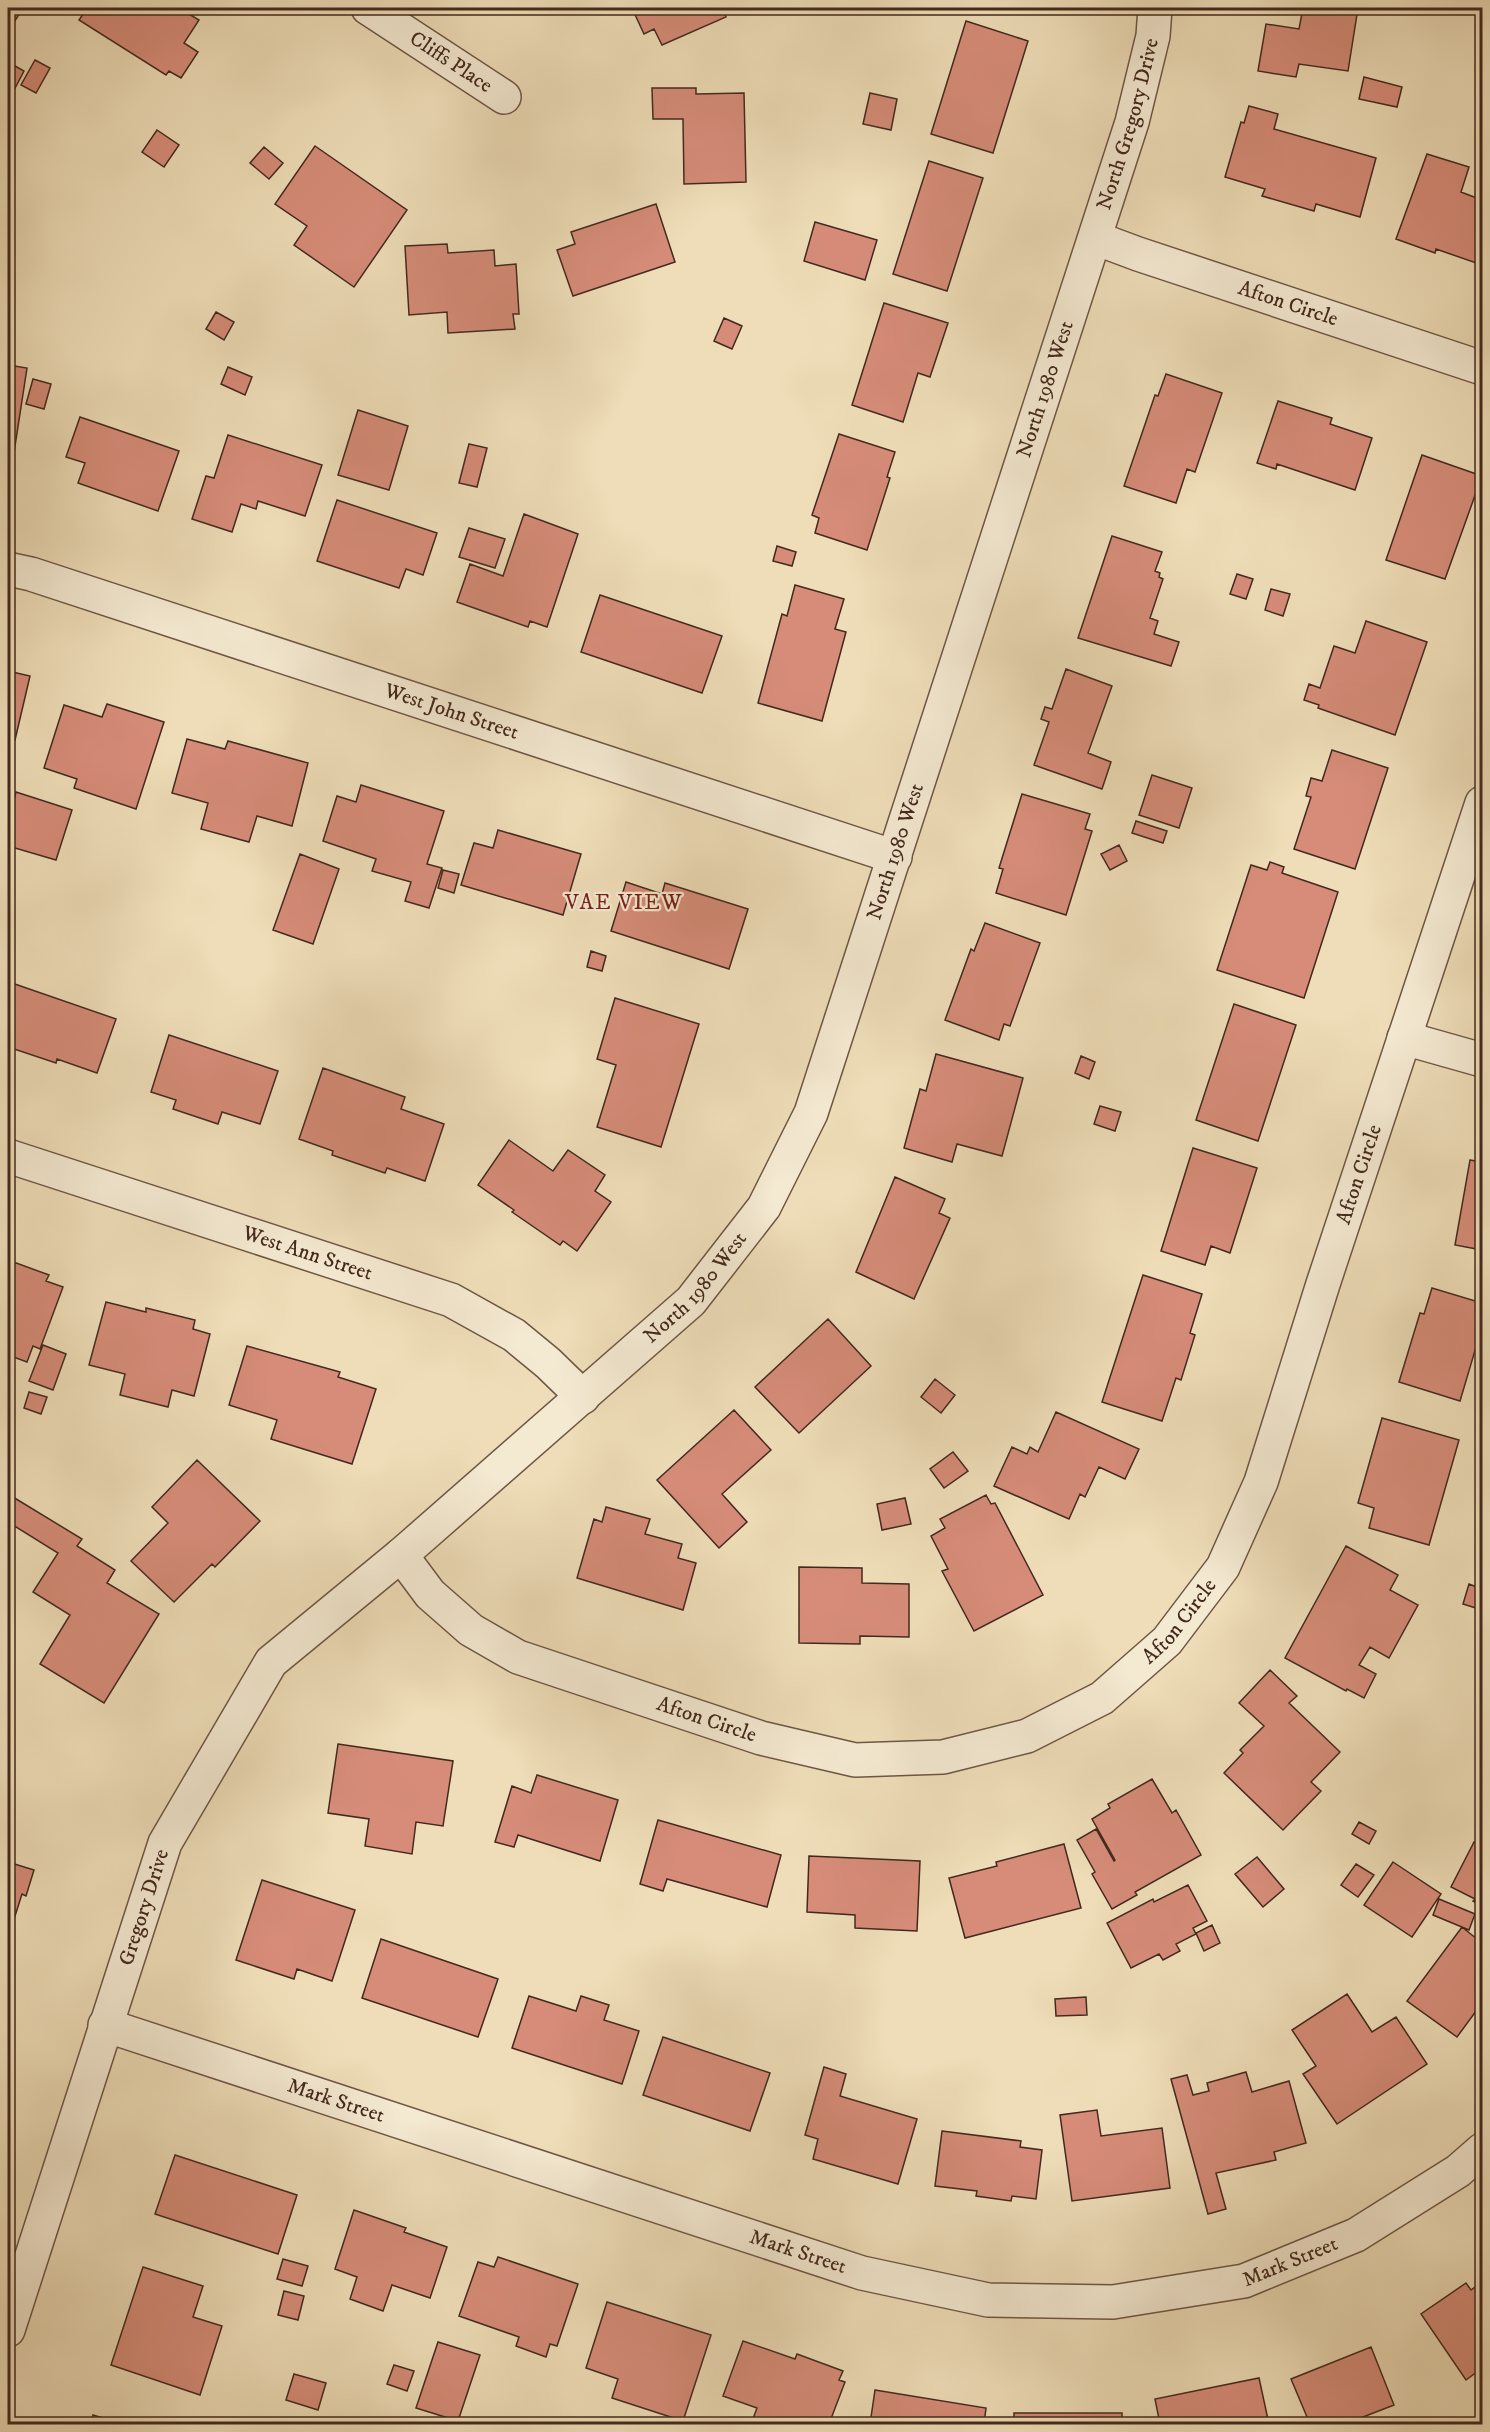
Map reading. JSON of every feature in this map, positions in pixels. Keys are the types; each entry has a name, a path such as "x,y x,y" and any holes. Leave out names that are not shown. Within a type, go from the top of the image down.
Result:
{"street":[{"name":"Cliffs Place","path":"368,8 504,97"},
{"name":"North Gregory Drive","path":"1095,238 1132,122 1153,36 1155,8"},
{"name":"Afton Circle","path":"1095,238 1482,368"},
{"name":"North 1980 West","path":"400,1555 691,1301 764,1207 811,1113 1095,238"},
{"name":"West John Street","path":"8,569 31,574 895,857"},
{"name":"Afton Circle","path":"400,1555 430,1594 471,1630 518,1657 761,1738 855,1760 943,1758 1027,1736 1102,1698 1167,1641 1223,1567 1261,1482 1323,1284 1482,803"},
{"path":"1404,1038 1482,1060"},
{"name":"West Ann Street","path":"8,1156 451,1300 514,1335 583,1396"},
{"name":"Gregory Drive","path":"8,2330 16,2276 105,2025 165,1843 271,1662 400,1555"},
{"name":"Mark Street","path":"105,2025 862,2274 988,2300 1113,2302 1244,2281 1356,2235 1458,2171 1482,2150"}],"building":[{"path":"8,8 23,8 8,32"},
{"path":"87,8 179,8 199,20 184,43 198,52 181,78 169,71 166,75 79,20"},
{"path":"632,8 721,8 726,17 662,45 654,29 644,34"},
{"path":"1303,8 1358,8 1348,71 1299,64 1296,77 1258,71 1266,24 1299,29"},
{"path":"966,21 1028,41 993,153 931,134"},
{"path":"35,60 50,68 36,93 21,85"},
{"path":"8,62 24,71 14,90 8,87"},
{"path":"1364,77 1402,87 1397,107 1359,99"},
{"path":"652,88 696,88 696,94 744,93 746,182 684,184 683,119 653,119"},
{"path":"870,93 897,99 891,130 863,124"},
{"path":"1249,106 1278,114 1274,129 1376,158 1360,217 1316,204 1314,211 1262,196 1265,189 1225,177 1241,122 1244,123"},
{"path":"157,130 179,145 164,167 142,152"},
{"path":"315,146 407,210 354,287 294,245 307,226 275,204"},
{"path":"264,147 283,163 269,179 250,163"},
{"path":"1427,154 1469,167 1461,192 1482,200 1482,265 1436,249 1435,253 1396,239"},
{"path":"929,161 983,178 947,291 893,274"},
{"path":"656,204 675,262 573,296 557,250 575,244 571,232"},
{"path":"815,222 877,240 865,280 804,261"},
{"path":"447,244 448,253 494,250 495,266 516,264 519,314 513,314 515,329 448,333 447,312 409,315 405,246"},
{"path":"884,303 948,323 930,377 918,373 903,422 852,405"},
{"path":"216,312 234,322 224,340 206,329"},
{"path":"724,318 742,326 732,349 714,341"},
{"path":"8,365 27,368 13,459 8,458"},
{"path":"228,367 252,377 245,395 221,384"},
{"path":"1166,374 1222,393 1195,472 1187,469 1176,503 1124,486 1155,395 1158,396"},
{"path":"33,379 51,384 44,409 26,404"},
{"path":"1278,401 1332,418 1330,424 1372,438 1355,490 1277,464 1276,469 1257,463"},
{"path":"358,410 408,426 389,490 338,475"},
{"path":"80,417 179,451 158,511 78,483 85,463 66,457"},
{"path":"839,434 895,452 887,477 890,478 867,550 815,533 819,518 812,515"},
{"path":"228,435 322,465 305,516 258,501 256,509 241,504 232,532 192,519 206,476 214,478"},
{"path":"469,444 487,448 477,487 459,483"},
{"path":"1422,455 1482,476 1445,579 1386,560"},
{"path":"337,500 437,533 423,575 406,569 399,588 317,561"},
{"path":"524,514 578,534 547,627 530,621 528,627 457,602 470,564 503,576"},
{"path":"469,528 505,539 495,568 459,557"},
{"path":"1112,536 1162,552 1155,571 1160,573 1159,577 1163,579 1150,618 1158,621 1154,634 1179,642 1171,666 1078,638"},
{"path":"777,546 796,552 792,566 773,561"},
{"path":"1237,574 1253,579 1246,599 1230,594"},
{"path":"795,585 844,599 835,629 846,632 822,721 758,703 782,614 787,616"},
{"path":"1271,589 1290,594 1283,616 1265,610"},
{"path":"600,595 722,636 702,693 581,652"},
{"path":"1366,621 1427,642 1395,735 1318,708 1319,705 1304,700 1309,684 1320,688 1334,646 1355,653"},
{"path":"1066,669 1112,686 1088,753 1111,762 1102,789 1034,765 1049,722 1041,719 1045,707 1052,709"},
{"path":"8,671 30,676 15,740 8,738"},
{"path":"107,704 164,722 136,809 74,788 77,779 44,768 64,705 102,717"},
{"path":"187,739 225,749 228,741 308,763 292,826 257,816 249,842 201,829 208,803 172,793"},
{"path":"1332,750 1388,768 1355,869 1294,849 1311,797 1306,796 1311,778 1322,781"},
{"path":"1152,775 1192,788 1179,828 1139,815"},
{"path":"361,785 444,811 427,864 442,868 429,908 405,901 411,882 372,871 376,859 323,841 337,796 356,802"},
{"path":"16,792 72,810 56,860 8,846 8,822"},
{"path":"1022,794 1090,814 1085,829 1092,831 1066,915 996,893 1003,869 999,868"},
{"path":"1136,821 1167,831 1163,843 1132,833"},
{"path":"498,830 581,854 563,915 461,885 474,843 493,848"},
{"path":"1119,845 1127,861 1110,870 1101,854"},
{"path":"300,854 339,869 313,944 273,930"},
{"path":"1270,862 1284,867 1282,873 1338,892 1304,998 1217,970 1251,865 1267,870"},
{"path":"443,870 459,874 454,893 438,888"},
{"path":"626,882 662,894 665,883 748,909 729,969 611,931"},
{"path":"985,923 1040,943 1010,1026 1004,1024 999,1040 945,1020 971,949 974,951"},
{"path":"591,951 606,956 602,971 587,967"},
{"path":"9,982 116,1019 97,1073 57,1059 56,1063 8,1047"},
{"path":"615,998 699,1024 661,1147 597,1127 616,1065 597,1059"},
{"path":"1234,1004 1296,1025 1258,1141 1196,1120"},
{"path":"169,1035 278,1071 260,1124 222,1112 218,1124 173,1109 176,1100 151,1092"},
{"path":"936,1054 1023,1078 1002,1156 957,1144 952,1162 904,1148 920,1089 926,1091"},
{"path":"1081,1056 1095,1062 1089,1079 1075,1073"},
{"path":"323,1068 405,1097 401,1109 444,1124 425,1181 387,1168 385,1173 332,1155 333,1151 299,1139"},
{"path":"1100,1106 1121,1112 1115,1131 1094,1124"},
{"path":"509,1140 553,1171 568,1150 605,1175 595,1191 611,1202 577,1251 563,1241 560,1245 478,1185"},
{"path":"1193,1148 1257,1168 1230,1253 1211,1246 1205,1265 1161,1251"},
{"path":"1470,1160 1482,1162 1482,1250 1455,1245"},
{"path":"895,1177 945,1199 939,1213 950,1218 914,1299 856,1272"},
{"path":"8,1260 49,1275 46,1281 63,1287 40,1349 33,1346 27,1362 8,1355"},
{"path":"1143,1275 1202,1294 1190,1333 1195,1335 1181,1380 1176,1378 1162,1421 1102,1402"},
{"path":"1432,1288 1482,1303 1482,1327 1460,1401 1399,1382 1420,1313 1424,1314"},
{"path":"106,1302 146,1312 146,1308 195,1320 193,1329 210,1334 194,1396 172,1390 168,1407 120,1395 125,1374 89,1365"},
{"path":"828,1319 871,1366 799,1433 755,1387"},
{"path":"43,1345 66,1354 53,1390 29,1381"},
{"path":"247,1346 340,1372 338,1377 376,1389 352,1464 271,1439 277,1420 229,1405"},
{"path":"935,1379 955,1395 941,1413 921,1397"},
{"path":"29,1392 47,1397 41,1414 24,1408"},
{"path":"734,1410 771,1450 722,1494 747,1522 719,1548 657,1480"},
{"path":"1056,1412 1139,1449 1125,1479 1099,1467 1085,1497 1080,1494 1069,1519 994,1486 1012,1447 1027,1454 1030,1447 1038,1452"},
{"path":"1382,1418 1459,1440 1429,1545 1369,1528 1374,1508 1358,1503"},
{"path":"953,1452 968,1471 944,1488 930,1469"},
{"path":"197,1460 260,1521 215,1567 212,1564 174,1602 131,1561 168,1523 152,1507"},
{"path":"8,1494 82,1539 77,1546 115,1570 107,1583 159,1614 104,1703 40,1664 70,1615 33,1592 58,1553 8,1522"},
{"path":"986,1495 991,1504 995,1503 1043,1595 974,1631 942,1571 948,1569 931,1536 945,1528 940,1519"},
{"path":"905,1498 911,1524 882,1530 877,1504"},
{"path":"606,1507 650,1519 645,1534 682,1544 678,1558 696,1563 683,1610 577,1578 594,1519 602,1522"},
{"path":"1346,1546 1398,1575 1390,1590 1418,1605 1389,1658 1370,1647 1359,1665 1376,1674 1364,1698 1347,1689 1346,1691 1285,1658"},
{"path":"799,1567 862,1568 862,1583 909,1584 909,1637 860,1636 860,1644 799,1643"},
{"path":"1469,1584 1482,1589 1482,1610 1463,1604"},
{"path":"1270,1670 1297,1696 1289,1703 1340,1752 1311,1782 1321,1791 1283,1830 1224,1773 1243,1753 1240,1750 1264,1726 1239,1703"},
{"path":"338,1744 453,1761 443,1826 416,1822 412,1854 365,1846 369,1819 328,1813"},
{"path":"537,1775 618,1800 600,1861 518,1835 514,1847 495,1842 512,1786 531,1793"},
{"path":"1152,1779 1172,1813 1176,1810 1201,1855 1135,1892 1137,1895 1112,1909 1092,1874 1095,1872 1077,1840 1096,1829 1114,1861 1092,1819 1110,1808 1108,1804"},
{"path":"658,1820 781,1855 767,1907 667,1879 663,1891 640,1884"},
{"path":"1359,1822 1376,1831 1369,1844 1352,1834"},
{"path":"1474,1842 1482,1846 1482,1906 1473,1901 1475,1899 1451,1887"},
{"path":"1064,1844 1081,1908 965,1938 949,1878 997,1866 996,1862"},
{"path":"809,1856 920,1861 917,1931 855,1928 855,1915 807,1912"},
{"path":"1257,1857 1284,1889 1263,1907 1235,1874"},
{"path":"8,1862 34,1870 26,1896 22,1894 8,1938"},
{"path":"1393,1862 1441,1894 1412,1937 1364,1905"},
{"path":"1356,1864 1374,1875 1358,1897 1341,1885"},
{"path":"262,1880 355,1910 332,1981 297,1969 294,1979 236,1960"},
{"path":"1188,1885 1207,1921 1193,1928 1196,1934 1176,1944 1180,1951 1163,1960 1159,1954 1131,1968 1107,1923 1153,1899 1154,1902"},
{"path":"1439,1899 1475,1914 1469,1930 1433,1915"},
{"path":"1212,1925 1220,1943 1204,1951 1196,1933"},
{"path":"1462,1927 1482,1943 1482,2003 1457,2037 1407,2001"},
{"path":"381,1939 498,1979 478,2037 362,1998"},
{"path":"1347,1994 1372,2032 1396,2017 1427,2064 1337,2124 1303,2074 1316,2066 1292,2030"},
{"path":"529,1996 576,2011 581,1996 609,2005 604,2020 639,2031 622,2084 512,2048"},
{"path":"1086,1997 1087,2015 1056,2016 1055,1999"},
{"path":"663,2037 770,2073 750,2131 643,2095"},
{"path":"824,2067 846,2074 840,2096 917,2119 898,2184 813,2159 818,2139 805,2135"},
{"path":"1246,2072 1252,2092 1289,2081 1306,2143 1274,2152 1276,2160 1216,2173 1226,2209 1208,2214 1171,2079 1187,2075 1193,2095 1209,2091 1207,2083"},
{"path":"1097,2110 1101,2136 1162,2128 1170,2188 1072,2201 1060,2115"},
{"path":"942,2131 1021,2141 1020,2147 1042,2150 1036,2199 1012,2196 1011,2201 976,2196 977,2191 935,2186"},
{"path":"175,2155 297,2195 278,2254 155,2214"},
{"path":"354,2210 406,2228 404,2232 447,2247 430,2298 392,2285 383,2311 350,2299 357,2277 335,2269"},
{"path":"498,2257 578,2284 557,2346 550,2344 546,2357 516,2346 519,2337 459,2316 478,2262 494,2267"},
{"path":"283,2259 308,2266 302,2286 277,2279"},
{"path":"143,2267 203,2286 193,2317 222,2326 200,2395 111,2365"},
{"path":"1482,2282 1482,2368 1466,2380 1421,2314 1466,2283 1471,2290"},
{"path":"284,2291 304,2296 298,2320 278,2315"},
{"path":"607,2302 711,2335 683,2421 612,2398 618,2379 586,2368"},
{"path":"743,2341 795,2359 797,2354 843,2371 839,2380 845,2382 829,2424 751,2424 757,2408 723,2396"},
{"path":"438,2342 480,2355 458,2421 416,2408"},
{"path":"1371,2347 1394,2405 1345,2424 1310,2424 1291,2379"},
{"path":"394,2365 414,2371 407,2391 387,2384"},
{"path":"294,2374 326,2383 318,2410 286,2400"},
{"path":"1259,2378 1269,2424 1160,2424 1155,2399"},
{"path":"875,2390 986,2408 984,2424 870,2424"},
{"path":"1014,2413 1122,2413 1122,2424 1014,2424"},
{"path":"93,2415 123,2424 90,2424"}],"district":[{"name":"VAE VIEW","path":"624,902"}]}
